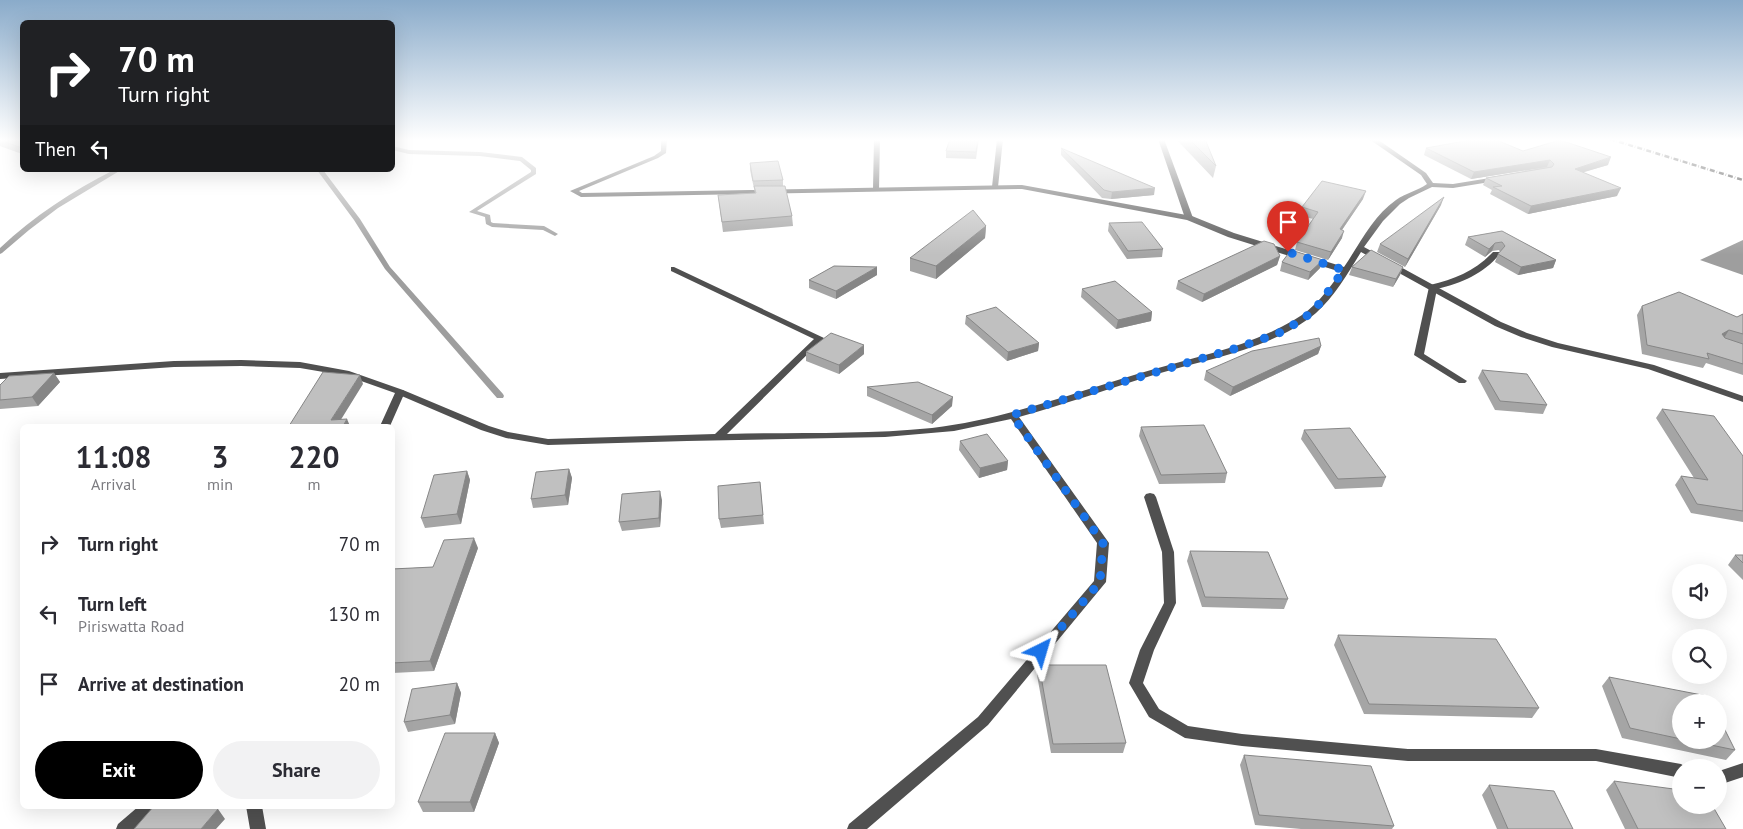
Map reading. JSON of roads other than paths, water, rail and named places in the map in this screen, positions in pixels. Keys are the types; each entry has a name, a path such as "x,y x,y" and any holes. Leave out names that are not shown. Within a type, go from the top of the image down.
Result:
{"street":[{"path":"604,178 573,190 581,194 590,194 1022,187 1189,218 1231,235 1344,270"},
{"path":"876,178 876,190"},
{"path":"995,187 996,178"},
{"path":"1175,178 1189,218"},
{"path":"1426,178 1431,185"},
{"path":"0,376 174,364 300,365 348,374 400,392 506,435 548,442 719,436 911,433 972,425 1012,415 1237,348 1279,333 1302,320 1316,308 1360,248 1392,207 1401,199 1431,185 1454,186 1500,179"},
{"path":"1360,248 1498,324 1524,335 1555,345 1651,367 1743,399"},
{"path":"1433,287 1460,281 1487,264 1496,254"},
{"path":"674,270 820,338 719,436"},
{"path":"1433,287 1419,355 1462,381"},
{"path":"386,424 400,392"},
{"path":"855,829 983,721 1100,582 1103,543 1012,415"},
{"path":"1150,496 1168,552 1170,603 1147,650 1136,683 1154,713 1185,732 1242,740 1408,755 1596,756 1672,769"},
{"path":"1727,775 1743,770"},
{"path":"124,829 147,809"},
{"path":"255,809 258,829"}],"waterway":[{"path":"0,252 26,228 56,206 104,178"},
{"path":"326,178 357,219 387,268 500,396"},
{"path":"527,178 472,212 488,216 488,223 492,225 544,228 555,234"}],"railway":[{"path":"1735,178 1743,180"}]}
